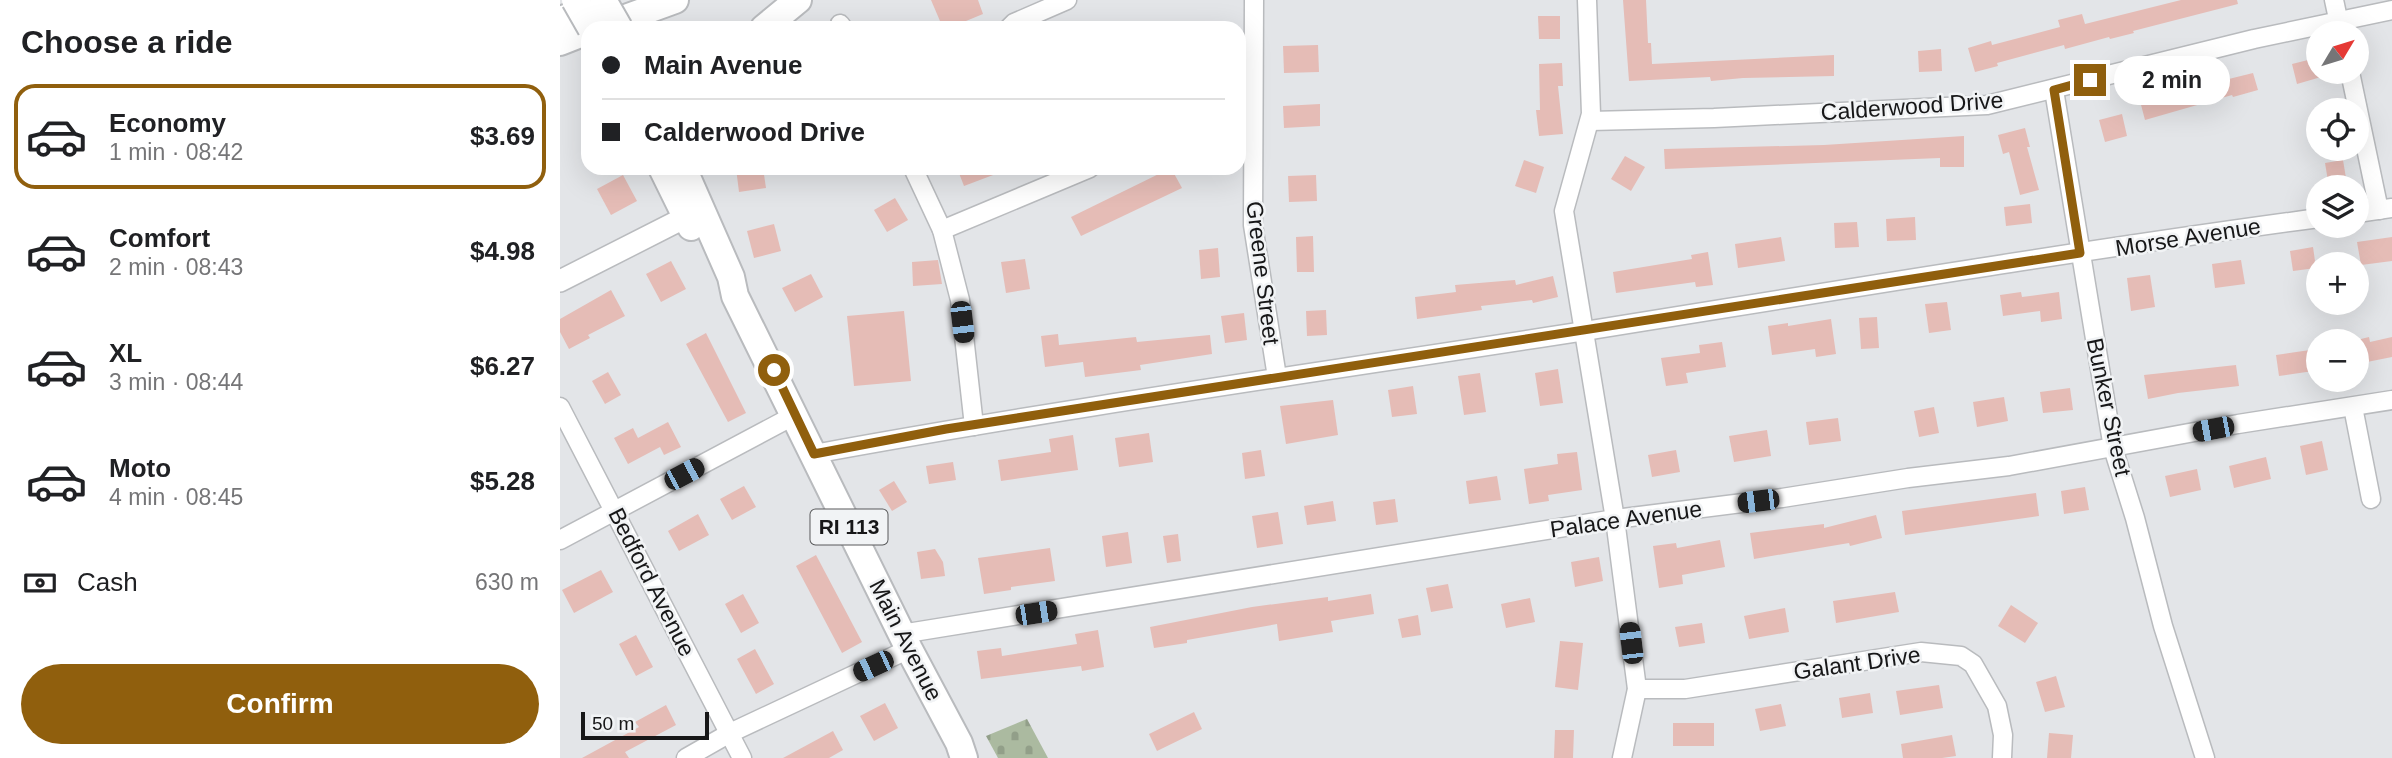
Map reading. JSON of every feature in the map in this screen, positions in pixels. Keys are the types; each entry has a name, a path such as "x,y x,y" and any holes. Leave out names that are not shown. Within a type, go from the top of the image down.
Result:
{"main road":[{"path":"575,0 585,21"},
{"path":"603,0 615,21"},
{"path":"560,20 617,0"},
{"path":"617,21 675,0"},
{"path":"772,21 798,0"},
{"path":"560,41 581,33"},
{"name":"Main Avenue","path":"667,175 692,209 731,276 735,296 905,642 959,743 964,758"},
{"name":"Main Avenue","path":"685,175 692,209"},
{"path":"692,209 699,175"}],"street":[{"path":"1019,21 1067,0"},
{"name":"Greene Street","path":"1254,0 1246,103 1253,225 1277,377"},
{"path":"1587,0 1590,121 1564,211 1615,519 1637,689 1622,758"},
{"path":"2334,0 2338,21"},
{"name":"Calderwood Drive","path":"2360,21 2392,10"},
{"name":"Calderwood Drive","path":"1590,121 1987,105 2254,40 2306,33"},
{"path":"2353,84 2386,209"},
{"name":"Bunker Street","path":"2054,90 2113,448 2135,518 2163,626 2205,758"},
{"path":"916,175 942,230 960,300 974,426"},
{"path":"942,230 1073,175"},
{"path":"560,281 692,209"},
{"name":"Morse Avenue","path":"814,454 1277,377 2306,220"},
{"name":"Palace Avenue","path":"685,758 905,642 1615,519 2009,466 2238,424 2392,400"},
{"name":"Bedford Avenue","path":"560,407 742,758"},
{"path":"2353,407 2371,499"},
{"path":"560,540 795,415"},
{"name":"Galant Drive","path":"1637,689 1685,689 1921,652 1961,656 1973,664 1997,706 2003,735 2002,758"}],"green space":[{"path":"1027,719 1048,758 998,758 986,736"}],"building":[{"path":"931,0 978,0 983,14 966,21 940,21"},
{"path":"1623,0 1646,0 1652,64 1834,55 1834,76 1629,81"},
{"path":"2181,0 2237,0 2238,4 2110,39 2109,37 2065,49 2064,45 1997,63 1998,66 1975,72 1968,48 1991,41 1992,45 2060,27 2058,20 2082,14 2085,24"},
{"path":"1538,16 1560,16 1560,39 1539,39"},
{"path":"1318,45 1319,72 1284,73 1283,46"},
{"path":"1941,49 1942,71 1919,72 1918,51"},
{"path":"2306,60 2306,81 2297,84 2292,64"},
{"path":"1562,63 1563,86 1558,86 1563,134 1539,136 1536,110 1540,110 1539,64"},
{"path":"2253,73 2258,90 2145,120 2140,101"},
{"path":"1320,104 1320,126 1284,128 1283,106"},
{"path":"2122,114 2127,136 2105,142 2099,120"},
{"path":"2025,128 2030,147 2027,147 2039,190 2020,195 2009,152 2003,154 1998,135"},
{"path":"1964,136 1964,167 1940,167 1940,158 1665,169 1664,149 1824,145"},
{"path":"1625,156 1645,167 1631,191 1611,179"},
{"path":"1524,160 1544,167 1536,193 1515,186"},
{"path":"2343,161 2346,175 2327,175 2325,163"},
{"path":"623,175 637,201 611,215 597,189"},
{"path":"737,175 764,175 766,188 739,192"},
{"path":"960,175 993,175 964,186"},
{"path":"1157,175 1175,175 1182,188 1081,236 1071,217"},
{"path":"1316,175 1317,201 1289,202 1288,176"},
{"path":"895,198 908,220 887,232 874,210"},
{"path":"2030,204 2032,223 2006,226 2004,207"},
{"path":"1915,217 1916,240 1887,241 1886,219"},
{"path":"1857,222 1859,247 1835,248 1834,223"},
{"path":"774,224 781,251 754,258 747,231"},
{"path":"1313,236 1314,272 1297,272 1296,237"},
{"path":"1781,237 1785,261 1738,268 1735,244"},
{"path":"2392,237 2392,261 2369,264 2369,252 2359,252 2357,242"},
{"path":"2313,247 2314,252 2306,252 2306,269 2293,271 2290,251"},
{"path":"1218,248 1220,277 1201,279 1199,250"},
{"path":"1708,252 1713,285 1696,287 1695,282 1616,293 1613,272 1692,259 1691,255"},
{"path":"1025,259 1030,289 1006,293 1001,262"},
{"path":"938,260 942,284 913,286 912,262"},
{"path":"2241,260 2245,284 2215,288 2212,264"},
{"path":"671,261 686,289 661,302 646,274"},
{"path":"811,274 823,297 795,312 782,288"},
{"path":"2150,275 2155,307 2131,311 2127,278"},
{"path":"1553,276 1558,297 1533,303 1532,300 1481,306 1482,310 1417,319 1415,297 1456,292 1455,285 1515,280 1516,285"},
{"path":"611,290 625,316 588,335 590,338 569,349 560,332 560,319"},
{"path":"2021,292 2022,297 2059,292 2062,319 2041,322 2040,311 2003,316 2000,295"},
{"path":"1947,302 1951,330 1929,333 1925,304"},
{"path":"1326,310 1327,335 1307,336 1306,311"},
{"path":"904,311 911,381 854,386 847,316"},
{"path":"1244,313 1247,340 1225,343 1221,316"},
{"path":"1877,317 1879,348 1861,349 1859,318"},
{"path":"1831,319 1836,354 1816,357 1815,349 1772,355 1768,326 1788,323 1788,326"},
{"path":"706,333 746,413 728,422 686,344"},
{"path":"1058,334 1059,345 1136,337 1137,342 1210,335 1212,354 1140,365 1141,370 1085,377 1083,362 1045,367 1041,336"},
{"path":"2369,337 2370,342 2392,337 2392,357 2369,362"},
{"path":"1722,342 1726,367 1686,373 1688,383 1666,386 1661,358 1700,353 1699,345"},
{"path":"2306,351 2306,372 2279,376 2276,355"},
{"path":"2236,365 2239,386 2148,399 2144,375"},
{"path":"1558,369 1563,403 1540,406 1535,373"},
{"path":"608,372 621,395 605,404 592,381"},
{"path":"1480,373 1486,412 1464,415 1458,376"},
{"path":"1413,386 1417,414 1392,417 1388,390"},
{"path":"2070,388 2073,410 2043,413 2040,392"},
{"path":"2004,397 2008,421 1977,427 1973,402"},
{"path":"1333,400 1338,435 1286,444 1280,406"},
{"path":"1934,407 1939,433 1919,437 1914,411"},
{"path":"1838,418 1841,441 1809,445 1806,422"},
{"path":"668,422 681,447 664,455 660,447 628,464 614,438 633,428 638,438"},
{"path":"1767,430 1771,456 1734,462 1729,436"},
{"path":"1149,433 1153,462 1119,467 1115,438"},
{"path":"1073,435 1078,470 1001,481 998,460 1051,452 1049,439"},
{"path":"2322,441 2328,470 2306,475 2300,446"},
{"path":"1261,450 1265,476 1245,479 1242,453"},
{"path":"1676,450 1680,472 1652,477 1648,455"},
{"path":"1577,452 1582,490 1548,495 1549,501 1529,504 1524,469 1558,464 1557,454"},
{"path":"2266,457 2271,479 2234,488 2229,466"},
{"path":"953,462 956,480 929,484 926,466"},
{"path":"2197,469 2201,490 2170,497 2165,476"},
{"path":"1497,476 1501,500 1469,504 1466,481"},
{"path":"894,481 907,502 892,511 879,490"},
{"path":"744,486 756,507 732,520 720,499"},
{"path":"2085,487 2089,510 2064,514 2061,491"},
{"path":"2036,493 2039,516 1905,535 1902,511"},
{"path":"1395,499 1398,522 1376,525 1373,502"},
{"path":"1333,501 1336,521 1307,525 1304,506"},
{"path":"1278,512 1283,544 1257,548 1252,516"},
{"path":"698,514 709,535 679,551 668,531"},
{"path":"1876,515 1882,538 1850,546 1849,543 1754,559 1750,533 1824,524 1824,528"},
{"path":"1128,532 1132,563 1106,567 1102,536"},
{"path":"1178,534 1181,561 1167,563 1163,536"},
{"path":"1720,540 1725,567 1682,575 1683,584 1659,588 1653,546 1676,543 1677,548"},
{"path":"1050,548 1055,581 984,594 978,558"},
{"path":"935,549 943,562 945,576 921,579 917,552"},
{"path":"816,555 862,642 842,653 796,566"},
{"path":"1599,557 1603,581 1575,587 1571,562"},
{"path":"601,570 613,592 574,613 562,590"},
{"path":"1448,584 1453,608 1431,612 1426,588"},
{"path":"1895,592 1899,612 1836,623 1833,601"},
{"path":"743,594 759,623 741,633 725,604"},
{"path":"1371,594 1374,614 1331,621 1333,632 1279,641 1277,624 1154,648 1150,627 1252,607 1328,597 1328,601"},
{"path":"1530,598 1535,622 1506,628 1501,604"},
{"path":"2011,605 2038,623 2025,643 1998,626"},
{"path":"1785,608 1789,632 1749,639 1744,616"},
{"path":"1418,615 1421,635 1402,638 1398,619"},
{"path":"1702,623 1705,643 1679,647 1675,627"},
{"path":"1098,630 1104,667 1082,671 1081,666 981,679 977,651 1001,648 1002,656 1077,644 1075,634"},
{"path":"636,635 653,667 636,676 619,644"},
{"path":"1560,641 1583,643 1578,690 1555,687"},
{"path":"755,649 774,684 756,694 737,659"},
{"path":"2056,676 2065,707 2045,712 2036,682"},
{"path":"1939,685 1943,708 1900,715 1896,691"},
{"path":"1870,693 1873,713 1842,718 1839,698"},
{"path":"885,703 898,728 874,741 860,716"},
{"path":"1781,704 1786,726 1760,731 1755,709"},
{"path":"666,705 676,725 625,752 629,758 582,758 639,727 635,722"},
{"path":"1194,712 1202,729 1157,751 1149,734"},
{"path":"1673,723 1714,723 1714,746 1673,746"},
{"path":"1555,730 1574,730 1573,758 1554,758"},
{"path":"833,731 843,750 829,758 783,758"},
{"path":"2049,733 2073,735 2071,758 2047,758"},
{"path":"1952,735 1956,756 1903,758 1901,744"}],"route":[{"path":"774,370 814,454 946,429 2080,253 2054,90 2090,80"}]}
